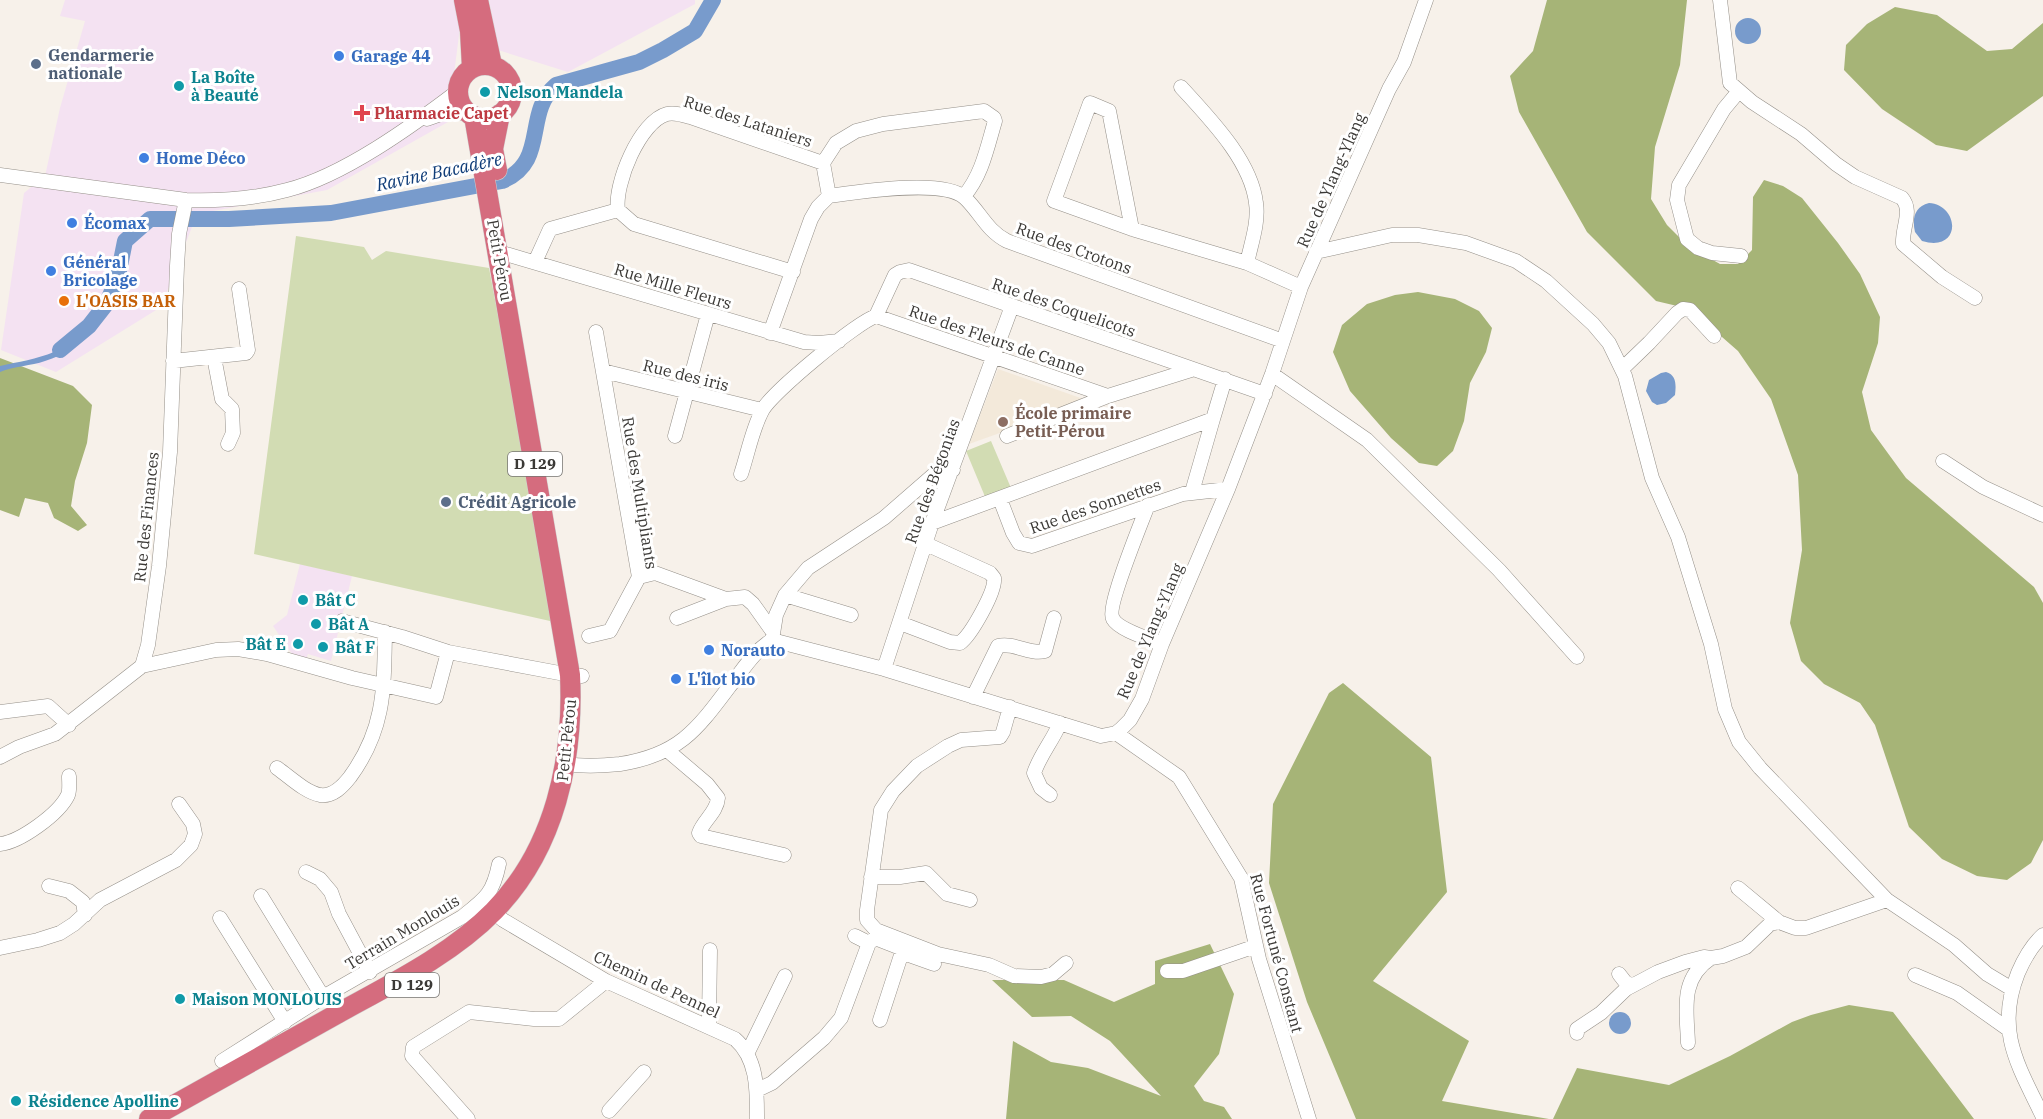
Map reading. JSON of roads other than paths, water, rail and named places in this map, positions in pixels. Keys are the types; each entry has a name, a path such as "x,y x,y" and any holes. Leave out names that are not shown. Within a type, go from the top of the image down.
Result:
{"highway":[{"path":"464,0 470,31 482,66"},
{"path":"478,0 482,66"},
{"path":"458,91 462,77 482,66"},
{"name":"D 129","path":"482,66 504,71 511,84 512,98 500,114"},
{"name":"D 129","path":"458,91 460,103 471,115"},
{"path":"471,115 487,119 500,114"},
{"name":"Petit Pérou","path":"493,183 493,149 500,114"},
{"name":"Petit Pérou","path":"149,1119 172,1112 308,1026 417,982 456,957 498,916 540,844 572,765 571,719 576,676 493,183 471,115"}],"street":[{"name":"Rue de Ylang-Ylang","path":"1116,733 1130,720 1142,699 1162,644 1228,489 1272,374 1301,287 1389,89 1404,62 1426,0"},
{"path":"1720,0 1730,83 1752,102 1801,134 1836,165 1855,177 1902,198 1907,204 1908,212 1903,243 1942,277 1975,298"},
{"path":"1181,87 1210,119 1247,170 1257,203 1247,263"},
{"path":"0,175 183,212 216,201 252,198 288,190 332,174 414,124 458,91"},
{"path":"1739,91 1724,109 1679,184 1677,200 1686,239 1712,254 1741,256"},
{"path":"1132,229 1109,111 1090,103 1054,201 1132,229 1247,263 1301,287"},
{"path":"770,333 811,219 818,207 829,196 908,188 940,189 964,196 973,185 981,168 994,118 984,111 883,124 856,131 836,143 823,163 829,196"},
{"path":"414,124 444,113 471,115"},
{"name":"Rue des Lataniers","path":"618,210 621,183 641,134 654,122 669,113 690,117 823,163"},
{"name":"Rue des Crotons","path":"964,196 987,226 1006,241 1282,341"},
{"path":"535,262 550,229 618,210 634,224 793,272"},
{"name":"Rue des Finances","path":"142,666 148,645 159,566 170,452 172,361 183,212"},
{"path":"1316,252 1392,235 1418,235 1466,243 1516,261 1546,281 1593,324 1609,343 1622,369 1652,478 1678,537 1711,644 1725,709 1739,742 1760,768 1887,900 1954,945 1987,974 2012,989"},
{"name":"Rue Mille Fleurs","path":"505,254 770,333 810,343 839,341"},
{"name":"Rue des Coquelicots","path":"876,316 895,275 909,270 1264,394"},
{"path":"172,361 248,352 239,289"},
{"name":"Rue des Bégonias","path":"884,669 932,523 1012,306"},
{"path":"1622,369 1683,309 1690,310 1714,336"},
{"path":"675,436 708,314"},
{"path":"741,474 762,410 777,393 858,325 876,316"},
{"name":"Rue des Fleurs de Canne","path":"876,316 1108,396"},
{"name":"Rue des Multipliants","path":"588,636 610,631 639,577 596,332"},
{"path":"214,357 222,399 232,409 233,433 228,444"},
{"path":"1007,436 1108,396 1191,370"},
{"name":"Rue des iris","path":"603,371 762,410"},
{"path":"1272,374 1367,440 1499,570 1577,657"},
{"path":"1192,492 1225,379"},
{"path":"932,523 1213,419"},
{"path":"1942,461 1983,487 2043,515"},
{"path":"572,765 598,767 637,761 667,750 687,737 703,721 754,653 773,636 776,615 784,595 808,568 884,518 938,471 953,470"},
{"name":"Rue des Sonnettes","path":"1000,499 1019,543 1032,546 1192,492 1228,489"},
{"path":"1148,505 1113,598 1111,615 1113,620 1125,629 1162,644"},
{"path":"900,623 950,642 960,643 970,633 995,583 993,575 926,544"},
{"path":"639,577 655,573 726,599"},
{"path":"784,595 851,615"},
{"path":"677,618 726,599 738,597 750,600 773,636 973,697 1010,706 1101,736 1116,733"},
{"path":"973,697 998,646 1005,644 1038,653 1045,651 1054,618"},
{"path":"342,621 448,652 576,676"},
{"path":"277,768 306,789 320,795 328,795 341,788 374,736 385,686 385,632"},
{"path":"1,755 50,737 69,725 142,666 216,650 238,649 267,654 385,686 436,697 448,652"},
{"path":"0,712 48,706 69,725"},
{"path":"1010,706 1000,737 961,740 953,743 917,766 893,791 881,810 867,920 876,930 938,954 989,965 1014,976 1041,977 1053,974 1066,963"},
{"path":"1050,795 1041,788 1034,773 1037,763 1052,743 1060,723"},
{"name":"Rue Fortuné Constant","path":"1116,733 1173,771 1184,784 1241,878 1256,946 1284,1044 1309,1119"},
{"path":"667,750 707,784 718,798 714,810 701,828 699,833 701,836 784,855"},
{"path":"0,844 5,844 28,833 59,807 69,793 69,776"},
{"path":"0,948 60,933 85,915 100,900 166,866 191,845 195,834 193,824 180,804"},
{"name":"Terrain Monlouis","path":"222,1061 285,1022 308,1026 323,997 462,917 479,903 495,882 499,864"},
{"path":"306,872 320,879 331,892 339,914 370,972"},
{"path":"871,877 900,877 926,873 947,894 970,900"},
{"path":"50,886 69,891 82,902 85,915"},
{"path":"1737,888 1779,922 1795,928 1806,928 1887,900"},
{"path":"261,896 323,997"},
{"name":"Chemin de Pennel","path":"498,916 606,981 735,1038 748,1052"},
{"path":"220,918 285,1022"},
{"path":"1688,1043 1685,1008 1687,991 1700,967 1711,958 1746,947 1770,924 1779,922"},
{"path":"2043,935 2033,944 2012,989 2007,1029 2019,1067 2043,1117"},
{"path":"855,936 869,943"},
{"path":"757,1090 772,1083 824,1038 841,1018 869,943 875,938 902,948 903,953 880,1020"},
{"path":"1167,971 1183,971 1256,946"},
{"path":"709,1025 710,950"},
{"path":"903,953 934,964"},
{"path":"1577,1033 1577,1029 1601,1013 1632,985 1685,962 1704,957 1711,958"},
{"path":"1619,974 1626,983 1632,985"},
{"path":"1915,975 1957,993 2007,1029"},
{"path":"757,1119 757,1090 748,1052 785,976"},
{"path":"468,1119 412,1056 413,1047 469,1012 534,1019 559,1018 606,981"},
{"path":"610,1116 644,1072"},
{"path":"158,1119 172,1112"}],"water":[{"path":"1748,18 1757,22 1761,31 1757,40 1748,44 1739,40 1735,31 1739,22"},
{"path":"1929,203 1947,211 1951,219 1950,235 1935,243 1922,241 1915,232 1915,214 1920,207"},
{"path":"109,291 115,293 103,316 79,343 45,361 0,372 0,366 48,354 71,342 88,327 102,309"},
{"path":"1666,372 1674,378 1675,395 1666,403 1657,405 1652,402 1646,391 1649,380"},
{"path":"1620,1012 1628,1015 1631,1023 1628,1031 1620,1034 1612,1031 1609,1023 1612,1015"}],"waterway":[{"name":"Ravine Bacadère","path":"60,350 89,326 107,303 118,276 125,241 150,219 229,219 331,213 502,181 516,173 526,162 540,109 546,96 556,85 639,62 663,50 695,31 713,0"}],"place":[{"name":"Garage 44","path":"339,56"},
{"name":"Gendarmerie nationale","path":"36,64"},
{"name":"La Boîte à Beauté","path":"179,86"},
{"name":"Nelson Mandela","path":"485,92"},
{"name":"Pharmacie Capet","path":"362,113"},
{"name":"Home Déco","path":"144,158"},
{"name":"Écomax","path":"72,223"},
{"name":"Général Bricolage","path":"51,271"},
{"name":"L'OASIS BAR","path":"64,301"},
{"name":"École primaire Petit-Pérou","path":"1003,422"},
{"name":"Crédit Agricole","path":"446,502"},
{"name":"Bât C","path":"303,600"},
{"name":"Bât A","path":"316,624"},
{"name":"Bât E","path":"298,644"},
{"name":"Bât F","path":"323,647"},
{"name":"Norauto","path":"709,650"},
{"name":"L'îlot bio","path":"676,679"},
{"name":"Maison MONLOUIS","path":"180,999"},
{"name":"Résidence Apolline","path":"16,1101"}]}
